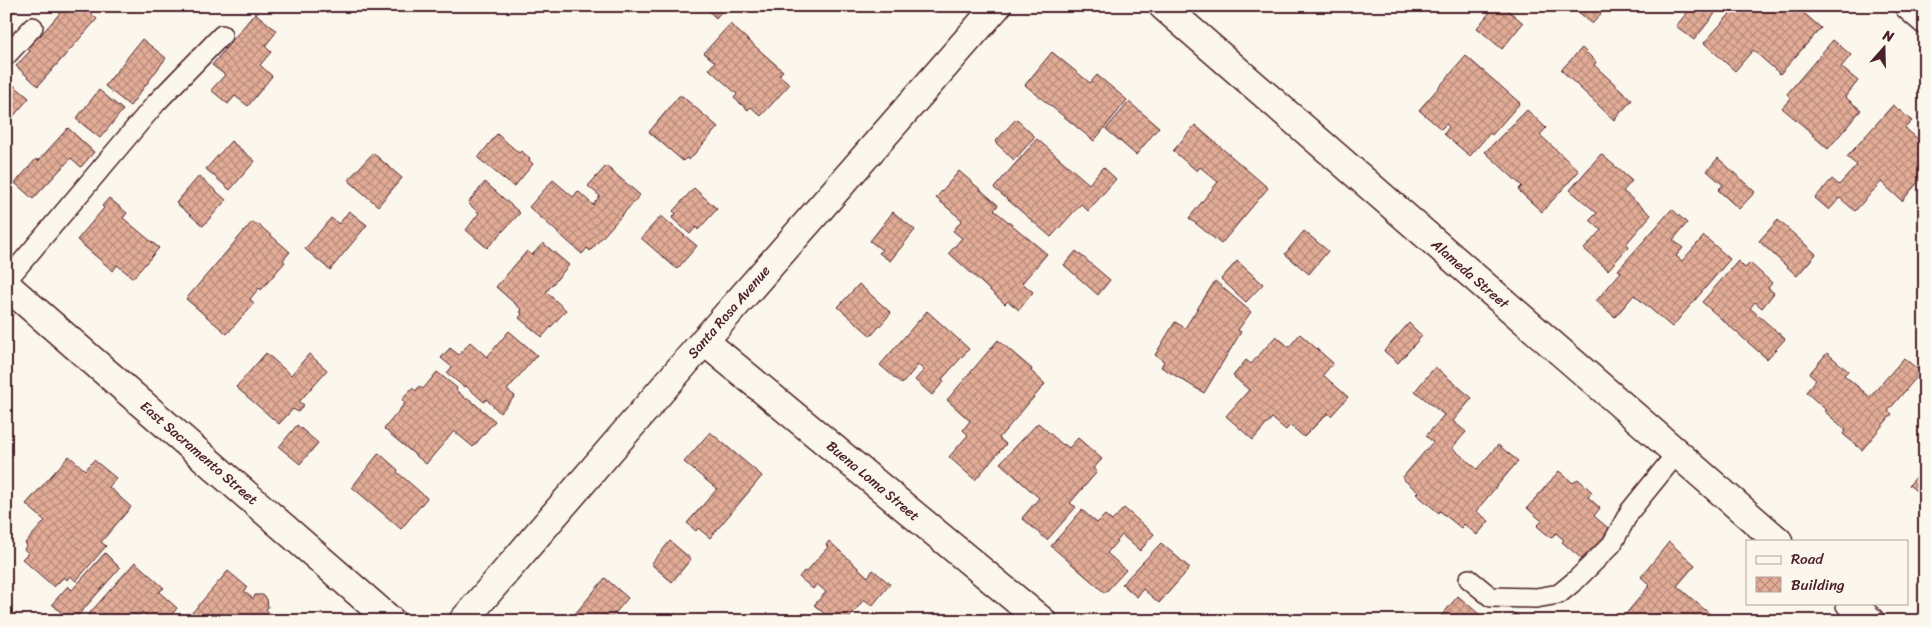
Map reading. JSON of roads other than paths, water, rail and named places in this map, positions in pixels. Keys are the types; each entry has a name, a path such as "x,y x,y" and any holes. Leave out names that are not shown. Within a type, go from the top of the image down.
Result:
{"street":[{"name":"Santa Rosa Avenue","path":"463,621 704,341 997,6"},
{"name":"Alameda Street","path":"1162,6 1777,540"},
{"path":"1909,6 1925,20"},
{"name":"East Sacramento Street","path":"6,285 391,621"},
{"name":"Buena Loma Street","path":"704,341 1042,621"},
{"path":"1851,604 1870,621"}],"lane":[{"path":"6,56 33,27"},
{"path":"6,281 157,102 222,35"},
{"path":"1469,580 1491,597 1536,598 1559,594 1578,579 1612,544 1630,511 1677,453"}]}
